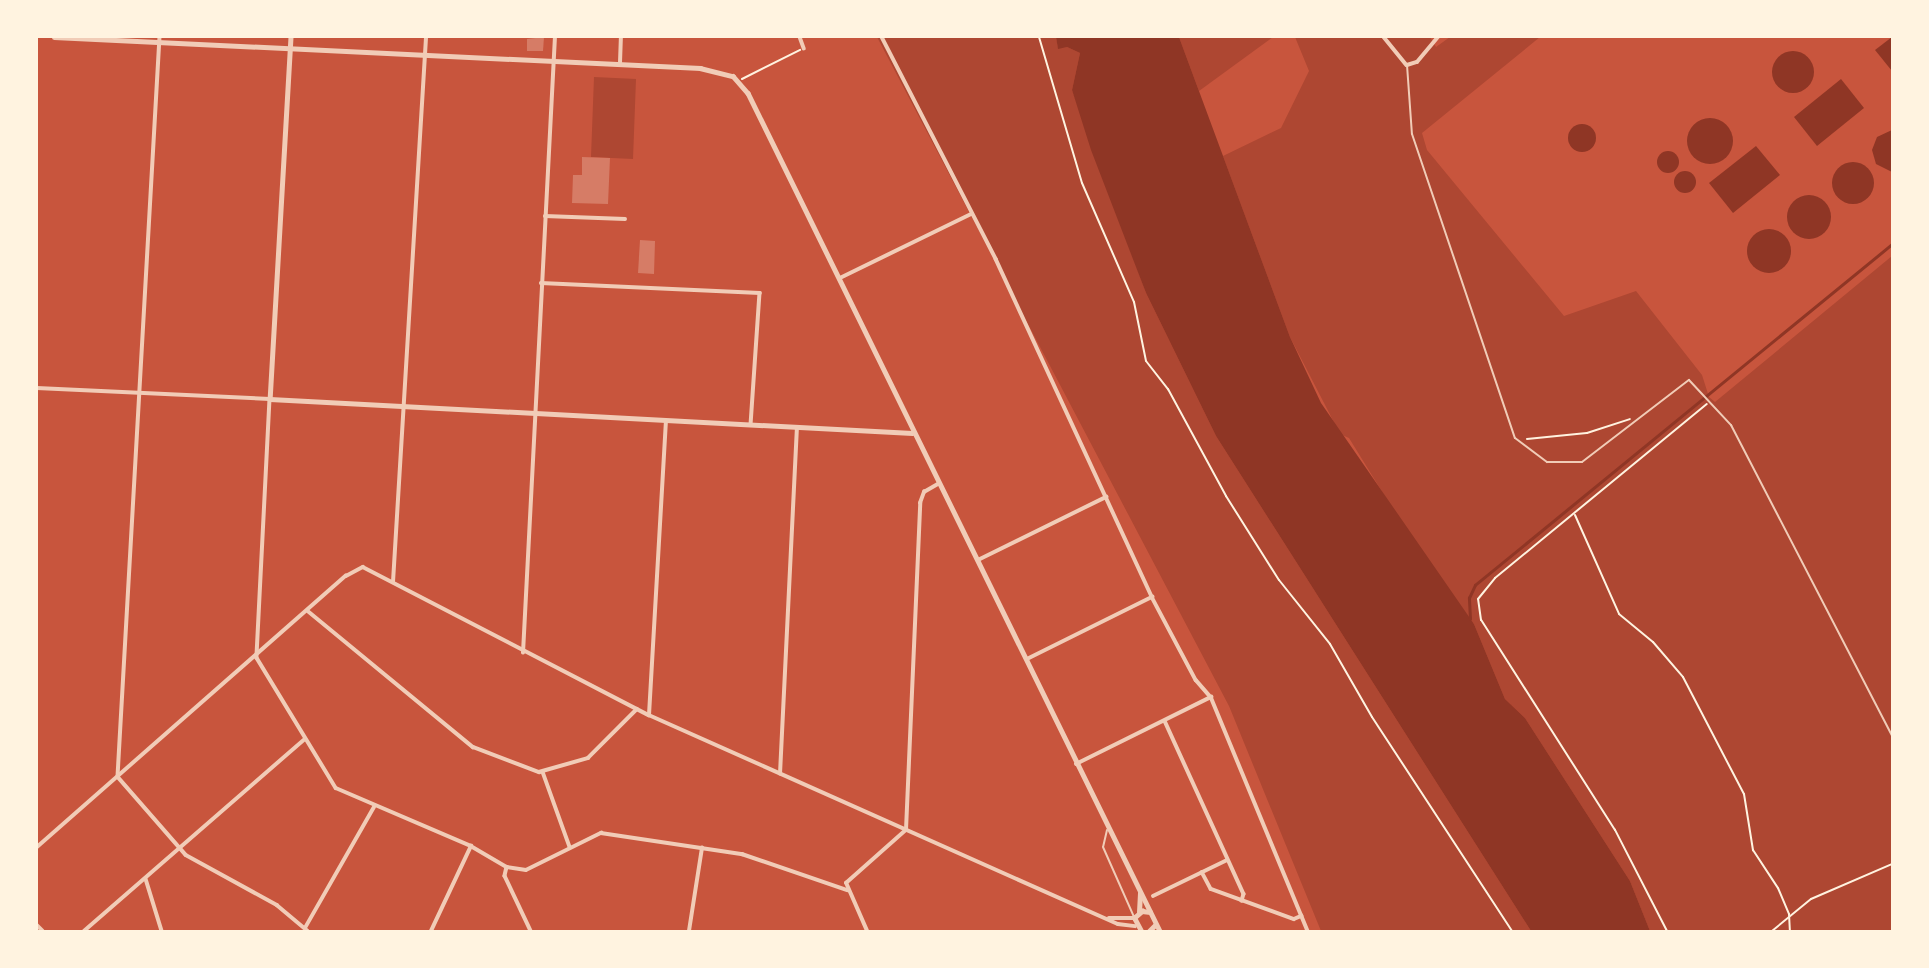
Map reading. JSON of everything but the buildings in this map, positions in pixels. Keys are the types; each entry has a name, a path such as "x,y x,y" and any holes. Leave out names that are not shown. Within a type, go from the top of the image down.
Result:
{"street":[{"path":"54,37 160,39 425,56 716,70 738,81 748,93 912,433 1160,931"},
{"path":"291,37 257,658 304,740 336,788 373,807 471,846 507,867 526,870 601,833 742,854 847,890"},
{"path":"393,582 426,37"},
{"path":"523,653 533,414 555,37"},
{"path":"620,65 621,37"},
{"path":"800,37 804,48"},
{"path":"882,37 971,214 1152,597 1190,671 1211,697 1307,931"},
{"path":"1384,37 1407,65 1417,62 1438,37"},
{"path":"160,39 118,777 180,849 277,905 307,930 373,807"},
{"path":"838,279 971,214"},
{"path":"545,215 625,219"},
{"path":"541,283 760,293 751,425"},
{"path":"37,387 912,433"},
{"path":"649,715 666,421"},
{"path":"780,774 797,427"},
{"path":"867,931 847,890 850,878 906,831 920,503 924,492 938,484"},
{"path":"976,561 1107,497"},
{"path":"37,847 257,658 354,570 372,568 523,653 649,715 906,831 1108,919 1135,926 1141,931"},
{"path":"1025,660 1152,597"},
{"path":"308,611 473,747 542,772 588,758 637,709"},
{"path":"1076,764 1211,697"},
{"path":"1165,721 1227,860 1242,901"},
{"path":"84,931 304,740"},
{"path":"542,772 570,847"},
{"path":"431,931 471,846"},
{"path":"689,931 702,848"},
{"path":"1153,896 1227,860"},
{"path":"507,867 505,876 531,931"},
{"path":"1202,872 1211,889 1294,919 1301,916"},
{"path":"146,879 162,931"},
{"path":"1135,926 1134,918 1138,912 1140,893"},
{"path":"1138,912 1151,912"},
{"path":"1108,919 1134,918"},
{"path":"37,925 43,931"},
{"path":"1149,931 1155,925"}],"lane":[{"path":"1407,65 1412,134 1515,438 1547,462 1571,464 1596,455 1689,380 1731,425 1892,736"},
{"path":"1108,829 1103,847 1134,918"}],"path":[{"path":"1039,37 1082,183 1134,302 1146,361 1168,390 1226,496 1279,580 1330,644 1372,717 1512,931"},
{"path":"738,81 804,48"},
{"path":"1667,931 1615,830 1478,609 1486,587 1708,403"},
{"path":"1515,438 1536,440 1587,433 1648,414"},
{"path":"1574,514 1619,614 1653,642 1683,677 1744,794 1754,850 1789,914 1790,931"},
{"path":"1772,931 1789,914 1811,899 1892,864"}],"shaded area":[{"path":"877,37 1056,37 1058,48 1067,47 1080,53 1072,90 1146,293 1216,436 1531,931 1321,931 1229,706"},
{"path":"1056,37 1179,37 1290,337 1321,403 1474,624 1505,699 1525,718 1630,881 1650,931 1531,931 1216,436 1146,293 1091,150 1072,90 1080,53 1067,47 1058,49"},
{"path":"1179,37 1273,37 1199,91"},
{"path":"1295,37 1430,37 1436,47 1450,37 1540,37 1422,133 1427,150 1564,316 1636,291 1702,375 1709,397 1715,402 1892,256 1892,931 1650,931 1630,881 1525,718 1505,699 1474,624 1415,545 1349,438 1340,434 1290,337 1223,156 1281,128 1309,71"},
{"path":"1892,37 1892,71 1875,50"},
{"path":"1793,51 1808,57 1814,72 1808,87 1793,93 1778,87 1772,72 1778,57"},
{"path":"594,77 636,79 633,159 591,157"},
{"path":"1841,79 1864,108 1817,146 1794,117"},
{"path":"1710,118 1726,125 1733,141 1726,157 1710,164 1694,157 1687,141 1694,125"},
{"path":"1582,124 1592,128 1596,138 1592,148 1582,152 1572,148 1568,138 1572,128"},
{"path":"1892,130 1892,172 1876,164 1872,150 1877,137"},
{"path":"1756,146 1780,175 1733,213 1709,183"},
{"path":"1668,151 1676,154 1679,162 1676,170 1668,173 1660,170 1657,162 1660,154"},
{"path":"1853,162 1868,168 1874,183 1868,198 1853,204 1838,198 1832,183 1838,168"},
{"path":"1685,171 1693,174 1696,182 1693,190 1685,193 1677,190 1674,182 1677,174"},
{"path":"1809,195 1818,196 1825,201 1830,208 1830,226 1825,233 1818,238 1809,239 1800,238 1793,233 1788,226 1787,217 1788,208 1793,201 1800,196"},
{"path":"1769,229 1785,235 1791,251 1785,267 1769,273 1753,267 1747,251 1753,235"}],"waterway":[{"path":"1470,619 1469,598 1475,585 1892,244"}]}
